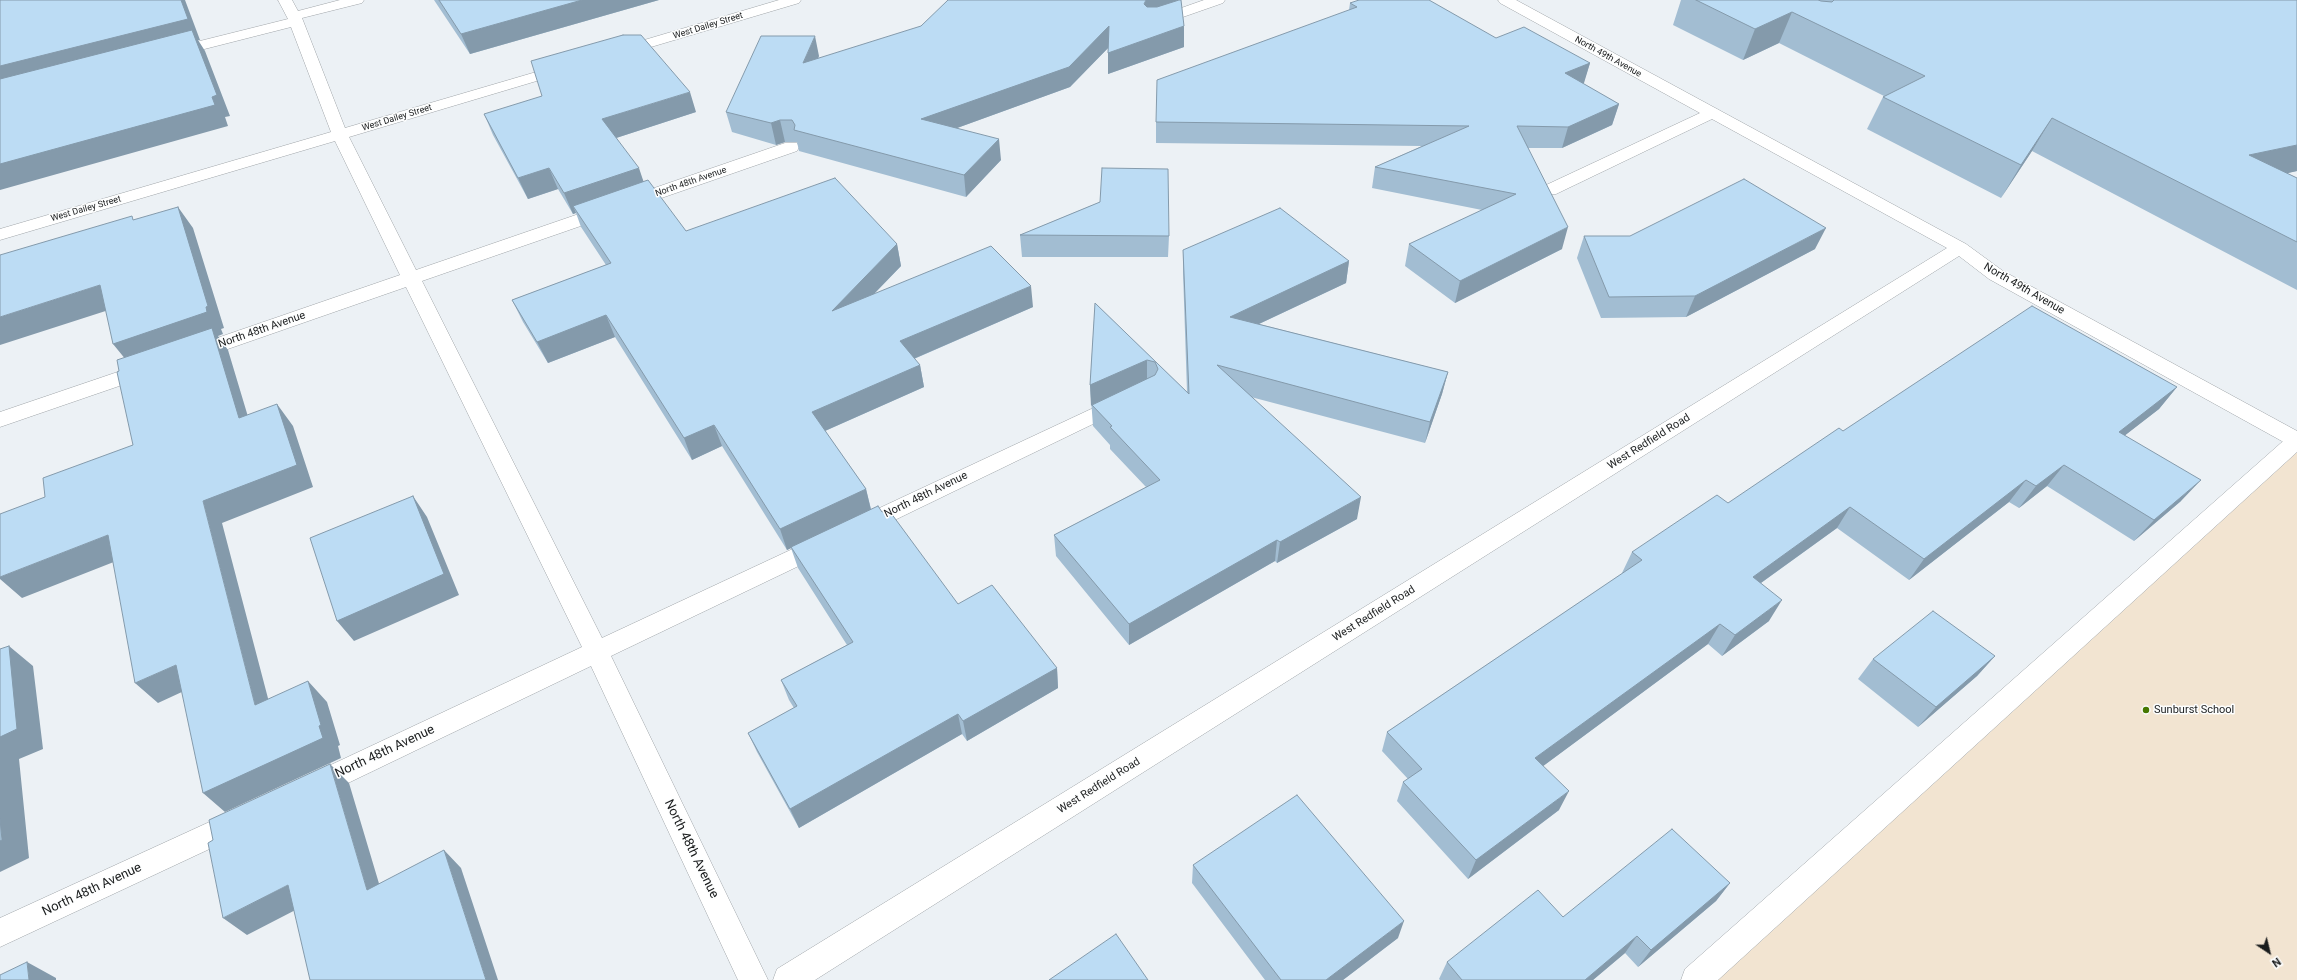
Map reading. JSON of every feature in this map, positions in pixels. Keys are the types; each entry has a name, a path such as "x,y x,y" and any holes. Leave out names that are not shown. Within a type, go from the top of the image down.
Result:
{"street":[{"path":"159,56 292,12 357,0"},
{"name":"West Dailey Street","path":"605,56 794,0"},
{"path":"1152,23 1218,0"},
{"name":"North 49th Avenue","path":"1505,0 1960,248 1996,275 2296,440"},
{"name":"North 48th Avenue","path":"292,12 340,134 597,653 753,980"},
{"name":"West Dailey Street","path":"0,235 582,63"},
{"path":"1550,190 1712,113"},
{"name":"North 48th Avenue","path":"0,420 791,147"},
{"name":"West Redfield Road","path":"788,980 1960,248"},
{"name":"North 48th Avenue","path":"295,795 597,653 1140,393"},
{"path":"1696,980 2296,440"},
{"name":"North 48th Avenue","path":"0,934 259,812"}],"shaded area":[{"name":"Sunburst School","path":"2297,439 2297,980 1696,980"}],"building":[{"path":"0,0 181,0 188,19 0,66"},
{"path":"439,0 582,0 461,34"},
{"path":"948,0 1146,0 1144,4 1147,7 1157,7 1181,0 1184,26 1108,53 1109,26 1069,67 921,119 999,139 964,175 794,130 795,125 792,120 780,120 771,123 726,112 761,36 815,36 803,63 921,26"},
{"path":"1359,0 1429,0 1496,38 1524,27 1590,63 1565,73 1619,104 1568,127 1517,126 1568,227 1460,281 1409,244 1516,194 1375,167 1469,126 1156,122 1157,80 1357,7 1350,3"},
{"path":"1696,0 1818,0 1832,2 1834,0 2297,0 2297,145 2249,155 2297,178 2297,242 2052,118 2021,165 1883,97 1925,76 1792,12 1755,29"},
{"path":"192,30 217,95 212,97 215,105 0,164 0,79"},
{"path":"623,35 641,35 690,92 602,119 639,168 564,193 549,168 518,178 484,114 542,96 531,61"},
{"path":"1102,168 1168,169 1169,236 1020,235 1100,202"},
{"path":"835,178 897,244 832,311 991,246 1031,286 900,341 920,365 812,412 866,489 780,529 714,425 684,438 606,315 537,342 512,300 611,263 573,206 648,180 686,231"},
{"path":"1744,179 1826,228 1695,296 1609,297 1584,236 1630,236"},
{"path":"178,207 208,306 206,307 207,312 113,344 100,285 0,317 0,255 132,216 133,220"},
{"path":"1280,208 1349,261 1230,317 1448,372 1430,422 1217,365 1361,497 1280,542 1277,540 1129,624 1054,535 1160,480 1110,427 1112,426 1092,405 1155,375 1158,369 1155,362 1147,360 1090,385 1095,303 1189,394 1183,250"},
{"path":"2032,306 2177,387 2119,432 2201,480 2154,520 2064,465 2036,486 2026,480 1924,559 1850,507 1753,577 1782,600 1735,635 1720,624 1535,758 1569,791 1476,860 1403,782 1422,769 1387,732 1642,560 1632,552 1717,495 1728,503 1839,428 1843,431"},
{"path":"212,328 239,418 277,404 297,465 203,501 255,705 308,681 321,725 319,726 323,738 203,793 176,665 135,683 108,535 0,577 0,514 45,497 43,478 133,445 117,372 119,371 117,360"},
{"path":"413,496 444,574 337,621 310,538"},
{"path":"878,506 882,512 888,509 958,604 992,585 1057,668 963,721 958,714 790,809 748,733 797,706 781,680 853,642 791,547"},
{"path":"1933,611 1995,656 1936,707 1873,659"},
{"path":"9,646 17,729 0,737 0,649"},
{"path":"330,764 367,890 444,850 486,980 310,980 288,885 223,918 208,843 213,840 209,820"},
{"path":"1297,795 1404,921 1326,980 1281,980 1193,865"},
{"path":"0,819 2,840 0,841"},
{"path":"1672,829 1730,883 1651,950 1637,936 1585,980 1462,980 1447,962 1538,890 1563,917"},
{"path":"1116,934 1148,980 1049,980"},
{"path":"27,962 29,980 0,980 0,975"}],"place":[{"name":"Sunburst School","path":"2146,710"}]}
